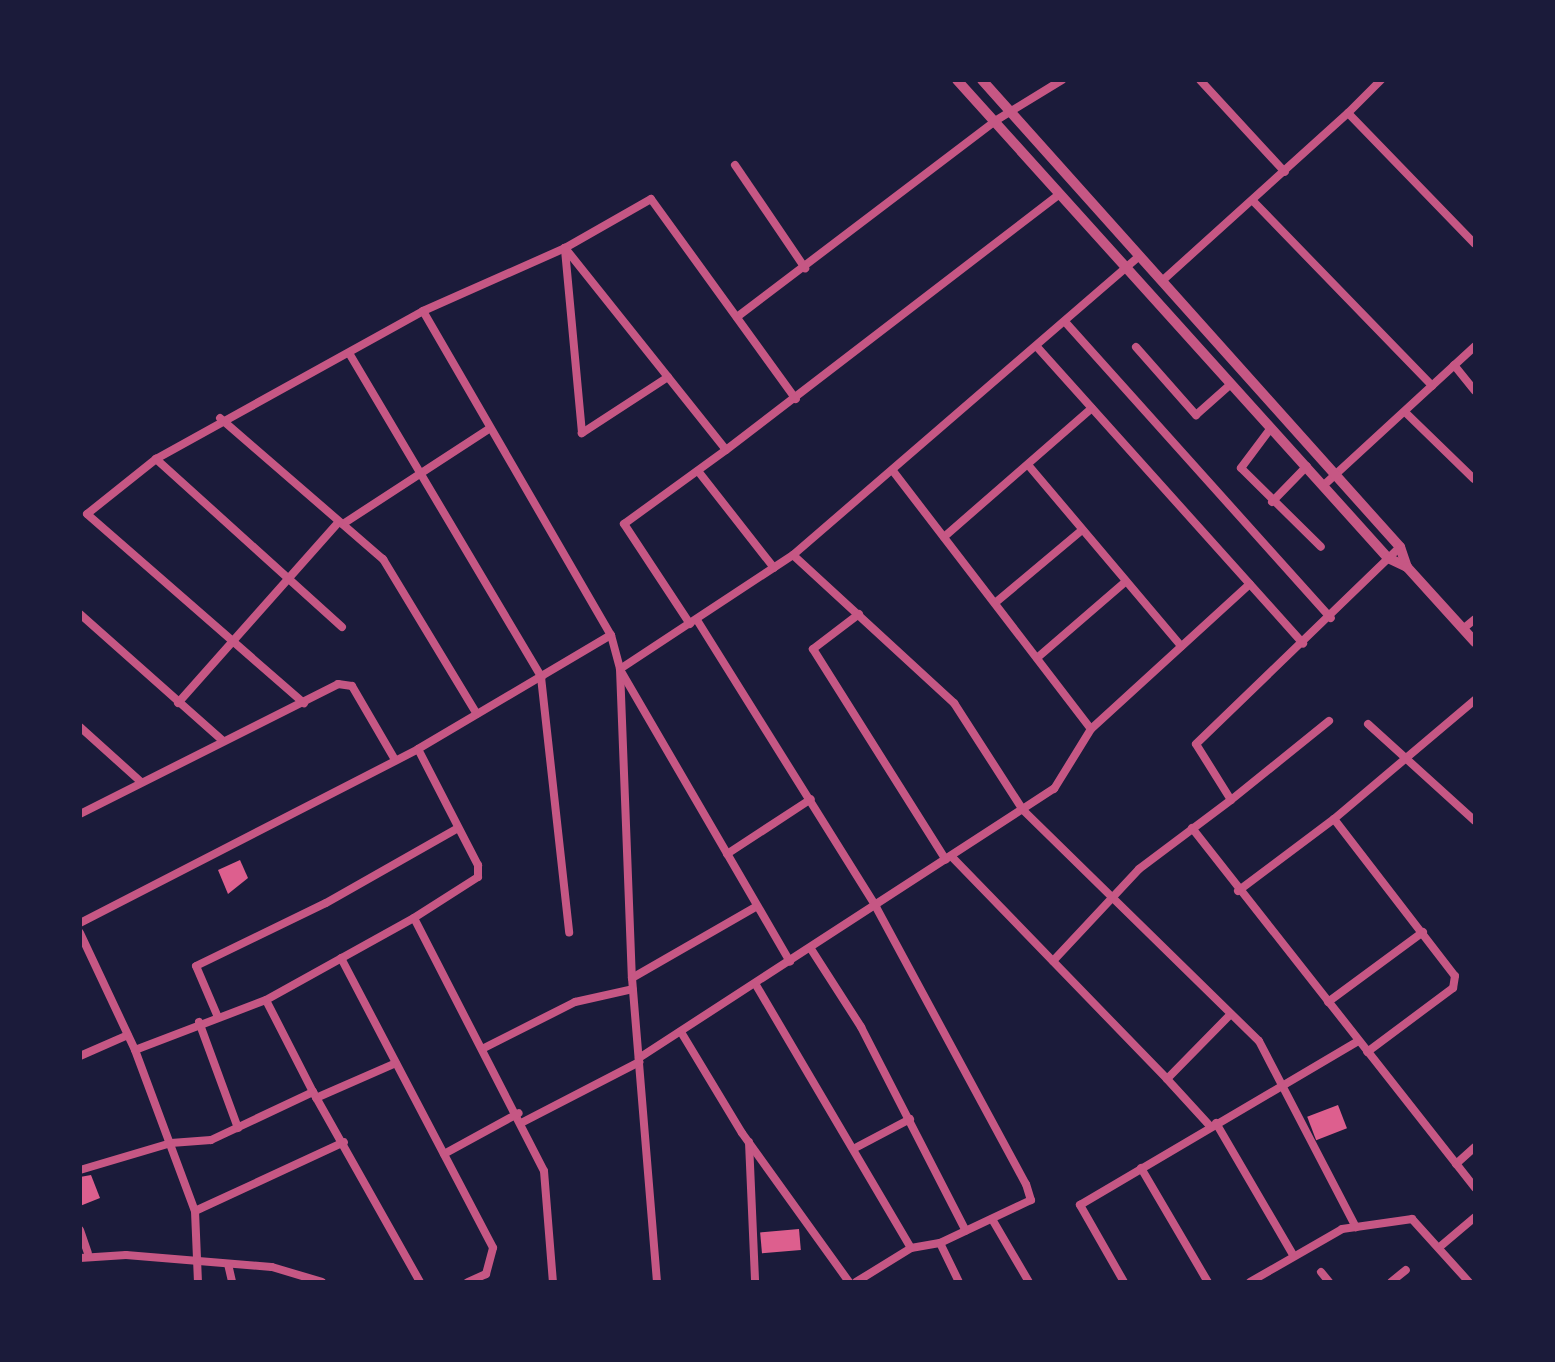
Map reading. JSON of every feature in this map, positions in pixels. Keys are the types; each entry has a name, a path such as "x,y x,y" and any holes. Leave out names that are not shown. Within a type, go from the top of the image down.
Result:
{"street":[{"path":"957,80 1388,558 1407,567 1475,642"},
{"path":"982,80 1400,547 1407,567"},
{"path":"737,317 1010,110 1062,80"},
{"path":"1200,80 1285,172"},
{"path":"1162,281 1254,202 1381,80"},
{"path":"1348,113 1475,244"},
{"path":"735,165 805,268"},
{"path":"681,1032 749,1142 852,1282 911,1248 940,1243 1032,1200 876,907 811,799 624,524 796,399 1060,194"},
{"path":"304,702 235,636 83,516 156,459 220,418 424,311 566,248 652,200 796,399"},
{"path":"1254,202 1432,386"},
{"path":"566,248 726,450"},
{"path":"566,248 582,433 668,377"},
{"path":"620,669 793,555 1067,324 1140,256"},
{"path":"424,311 487,430 611,635 620,669 632,978 657,1282"},
{"path":"1067,324 1330,618"},
{"path":"1324,485 1475,346"},
{"path":"1136,347 1196,415 1231,384"},
{"path":"1038,348 1304,643"},
{"path":"349,353 540,677 569,932"},
{"path":"1454,366 1475,391"},
{"path":"944,537 1092,408"},
{"path":"1405,412 1474,479"},
{"path":"220,418 340,523 401,583 477,714"},
{"path":"1272,428 1240,464 1272,502 1321,547"},
{"path":"178,702 340,523 487,430"},
{"path":"156,459 342,627"},
{"path":"1029,466 1181,646"},
{"path":"1272,502 1307,466"},
{"path":"698,471 774,568"},
{"path":"893,471 1090,729"},
{"path":"995,603 1082,530"},
{"path":"1232,800 1196,744 1400,547"},
{"path":"793,555 954,703 1023,810 1259,1041 1356,1227"},
{"path":"1037,658 1126,582"},
{"path":"444,1154 639,1060 1054,790 1090,729 1250,584"},
{"path":"859,614 813,650 949,858 1213,1124 1292,1252"},
{"path":"81,616 223,742"},
{"path":"1464,628 1475,619"},
{"path":"80,923 418,748 611,635"},
{"path":"620,669 790,962"},
{"path":"80,814 338,684 352,686 395,760"},
{"path":"1238,892 1334,819 1475,700"},
{"path":"1053,961 1139,870 1330,722"},
{"path":"1368,724 1409,757 1475,821"},
{"path":"80,726 141,782"},
{"path":"135,1050 217,1015 266,1000 478,878 418,748"},
{"path":"727,854 811,799"},
{"path":"1334,819 1450,966 1453,988 1367,1052"},
{"path":"217,1015 196,966 326,903 458,828"},
{"path":"1192,828 1238,892 1475,1188"},
{"path":"632,978 757,906"},
{"path":"414,918 521,1118 550,1200 552,1282"},
{"path":"1328,1002 1424,932"},
{"path":"80,933 135,1050 195,1211 198,1282"},
{"path":"811,949 910,1119 966,1231"},
{"path":"341,958 493,1248 486,1274 468,1282"},
{"path":"756,985 857,1148 911,1248"},
{"path":"484,1048 575,1002 633,989"},
{"path":"266,1000 420,1282"},
{"path":"1167,1079 1230,1015"},
{"path":"199,1022 238,1128"},
{"path":"80,1056 128,1035"},
{"path":"1124,1282 1080,1205 1358,1041"},
{"path":"80,1170 172,1143 211,1140 396,1063"},
{"path":"857,1148 910,1119"},
{"path":"195,1211 344,1142"},
{"path":"749,1142 755,1282"},
{"path":"1456,1164 1475,1146"},
{"path":"1141,1168 1208,1282"},
{"path":"1442,1246 1475,1217"},
{"path":"992,1218 1029,1282"},
{"path":"1250,1282 1292,1252 1356,1227 1412,1218 1442,1246 1470,1282"},
{"path":"80,1230 84,1256 272,1267 322,1282"},
{"path":"940,1243 959,1282"},
{"path":"228,1264 232,1282"},
{"path":"1391,1282 1406,1270"},
{"path":"1321,1272 1329,1282"}],"building":[{"path":"240,860 248,878 228,894 218,870"},
{"path":"1338,1105 1347,1128 1316,1140 1307,1117"},
{"path":"91,1175 100,1198 80,1206 80,1177"},
{"path":"799,1229 801,1250 762,1253 760,1232"}]}
